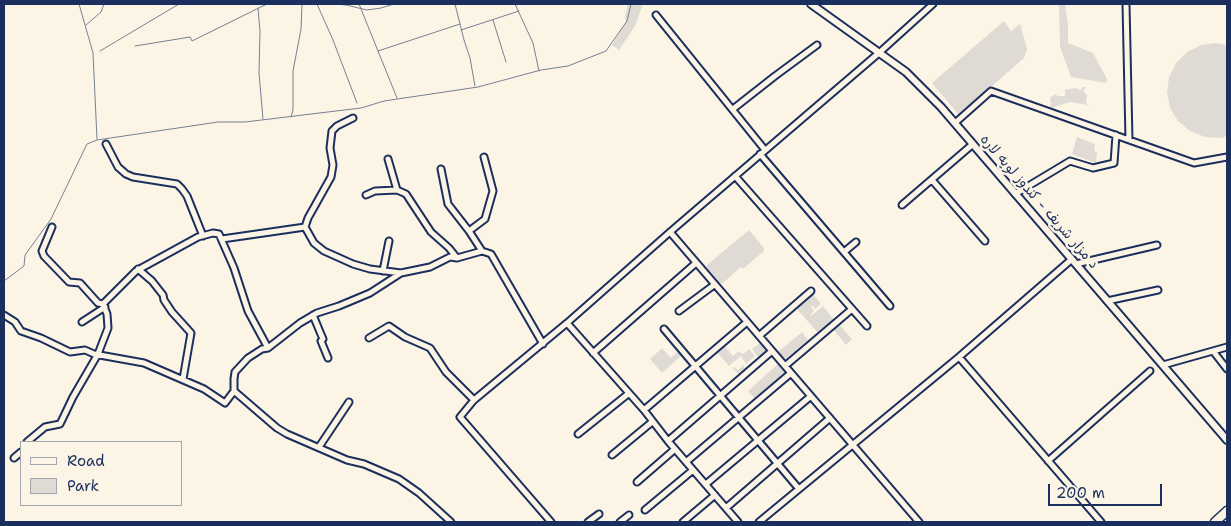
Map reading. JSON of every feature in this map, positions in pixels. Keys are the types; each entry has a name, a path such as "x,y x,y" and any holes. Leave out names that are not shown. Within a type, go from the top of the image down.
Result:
{"highway":[{"path":"1217,522 1227,512"}],"main road":[{"name":"د مزار شریف - کندوز لویه لاره","path":"811,4 906,72 955,123 1227,440"}],"street":[{"path":"552,522 460,417 474,400 543,344 933,4"},
{"path":"1126,4 1129,140"},
{"path":"656,15 765,150"},
{"path":"733,109 817,45"},
{"path":"955,123 991,92 1194,163 1227,157"},
{"path":"352,118 332,131 330,148 333,165 332,177 308,218 305,227 314,243 324,251 353,264 401,273"},
{"path":"1015,194 1070,162 1092,168 1114,163 1116,135"},
{"path":"106,144 118,167 126,174 133,177 177,184 187,196 203,236"},
{"path":"902,204 973,144"},
{"path":"760,154 890,306"},
{"path":"469,230 485,219 493,191 484,157"},
{"path":"388,158 397,190"},
{"path":"441,169 448,204 469,230 482,251"},
{"path":"735,176 867,326"},
{"path":"932,180 985,241"},
{"path":"366,195 375,191 397,190 406,194 431,232 457,258"},
{"path":"52,227 42,251 44,256 69,282 80,283 98,303 104,305"},
{"path":"222,239 305,227"},
{"path":"670,232 919,522"},
{"path":"82,322 104,305 138,269 198,237 219,234 242,288 248,311 268,348"},
{"path":"383,271 388,241"},
{"path":"844,252 856,242"},
{"path":"759,522 1074,261 1157,244"},
{"path":"4,315 15,322 21,331 70,352 85,350 94,354 144,363 183,379 211,393 225,403 234,391 235,372 248,358 262,349 268,348 300,323 312,316 370,293 401,273 430,266 450,257 457,258 482,251 491,254 543,344"},
{"path":"593,353 696,263"},
{"path":"138,269 152,281 163,295 172,312 191,333 183,379"},
{"path":"679,311 714,285"},
{"path":"1107,301 1158,290"},
{"path":"759,336 811,291"},
{"path":"28,441 44,427 60,424 98,354 108,328 104,305"},
{"path":"785,366 852,309"},
{"path":"312,316 323,339 321,341 328,358"},
{"path":"644,410 747,322"},
{"path":"567,323 644,410 652,422 738,522"},
{"path":"370,338 390,326 405,337 430,348 446,372 474,400"},
{"path":"664,329 799,489"},
{"path":"1163,365 1227,347"},
{"path":"668,441 772,351"},
{"path":"1213,351 1227,369"},
{"path":"959,356 1101,522"},
{"path":"1048,461 1150,371"},
{"path":"686,462 791,373"},
{"path":"234,391 277,428 287,434 347,460 364,464 399,479 419,493 450,522"},
{"path":"578,434 628,394"},
{"path":"706,484 811,396"},
{"path":"319,447 349,402"},
{"path":"726,508 830,418"},
{"path":"612,455 652,422"},
{"path":"637,482 675,449"},
{"path":"14,458 20,453"},
{"path":"645,510 693,470"},
{"path":"683,522 715,495"},
{"path":"588,522 599,514"},
{"path":"620,522 629,515"}],"green space":[{"path":"628,4 643,4 635,26 619,50 612,45 626,21"},
{"path":"1059,4 1065,4 1068,43 1093,53 1107,79 1106,83 1071,77 1060,47"},
{"path":"1004,21 1011,31 1020,24 1027,49 1024,58 959,115 932,83"},
{"path":"1216,43 1227,45 1227,136 1221,138 1205,137 1190,131 1178,121 1170,108 1167,92 1169,77 1176,63 1187,52 1201,45"},
{"path":"1082,87 1085,87 1086,103 1089,105 1070,102 1051,108 1050,98 1055,94 1065,96 1065,90 1075,88 1081,90"},
{"path":"1077,137 1095,144 1094,151 1097,152 1096,163 1072,154"},
{"path":"749,230 764,248 764,251 743,269 741,267 723,283 720,283 707,268 707,265"},
{"path":"812,293 821,304 815,309 813,306 811,307 814,311 810,315 823,306 835,321 819,334 796,308"},
{"path":"838,323 852,339 846,345 832,328"},
{"path":"802,332 808,340 796,350 795,354 793,353 785,359 778,352"},
{"path":"760,343 767,351 739,375 733,368 738,370 743,365 745,368 758,357 752,349"},
{"path":"723,344 733,356 739,351 743,354 749,349 755,356 746,364 741,356 729,366 716,351"},
{"path":"662,348 671,358 677,352 681,356 662,373 650,359"},
{"path":"778,364 785,373 755,399 748,391"}],"waterway":[{"path":"79,4 93,53 97,139"},
{"path":"86,25 101,12 104,4"},
{"path":"100,51 179,4"},
{"path":"135,46 190,37 192,41 267,4"},
{"path":"291,117 293,110 293,71 301,29 302,4"},
{"path":"317,4 357,103"},
{"path":"334,4 367,10 394,4"},
{"path":"359,4 397,98"},
{"path":"455,4 470,58 475,86"},
{"path":"515,4 533,43 539,71"},
{"path":"4,281 24,266 25,255 51,219 87,144 97,140 218,122 245,122 361,108 384,101 478,87 541,70 568,66 606,51 627,21 631,4"},
{"path":"258,8 260,31 259,73 263,119"},
{"path":"461,30 519,11"},
{"path":"493,20 506,62"},
{"path":"378,51 460,24"}]}
